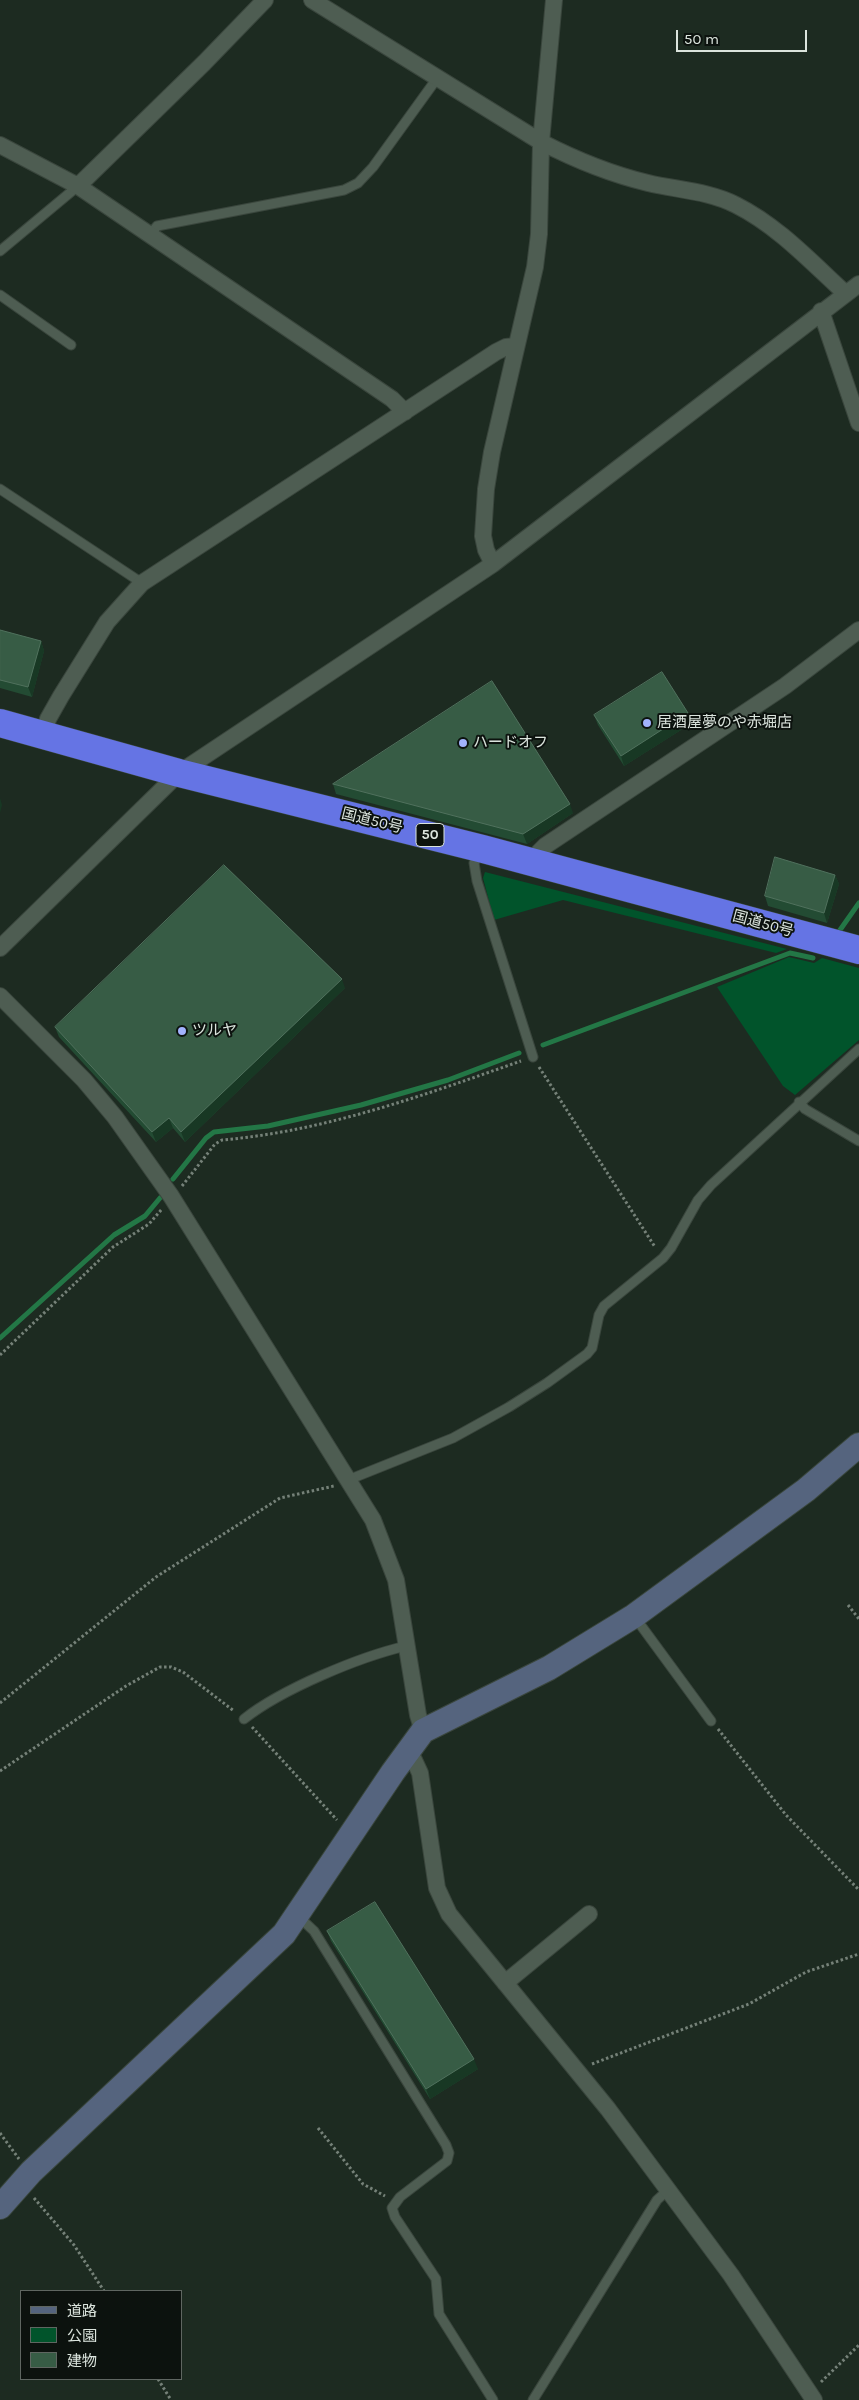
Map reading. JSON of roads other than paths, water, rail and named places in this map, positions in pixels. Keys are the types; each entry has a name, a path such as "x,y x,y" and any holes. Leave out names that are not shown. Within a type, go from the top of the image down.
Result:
{"highway":[{"name":"国道50号","path":"0,723 180,772 483,849 859,950"}],"street":[{"path":"78,186 204,63 265,0"},
{"path":"0,948 180,772 493,564 852,289 759,217 734,204 701,193 647,183 598,169 541,142 312,0"},
{"path":"493,564 486,550 484,536 486,489 515,346 535,267 539,234 541,142 554,0"},
{"path":"0,145 78,186 392,399 405,412"},
{"path":"822,311 859,423"},
{"path":"44,735 48,719 107,622 142,583 496,352 506,347 515,346"},
{"path":"536,864 540,852 545,846 785,686 859,630"},
{"path":"0,996 84,1080 115,1117 171,1196 373,1520 396,1580 418,1715 423,1732"},
{"path":"0,2207 25,2178 284,1934 298,1916 406,1752 423,1732 549,1668 634,1616 806,1490 859,1445"},
{"path":"406,1752 414,1760 420,1773 435,1878 442,1904 580,2073 668,2190 746,2296 811,2396"},
{"path":"505,1983 589,1914"}],"lane":[{"path":"150,235 157,226 344,190 358,184 373,167 438,78"},
{"path":"0,251 78,186"},
{"path":"0,295 71,345"},
{"path":"0,489 142,583"},
{"path":"483,849 474,863 478,881 532,1058"},
{"path":"348,1480 453,1438 547,1383 587,1354 592,1348 599,1315 604,1306 663,1258 671,1248 698,1200 711,1185 799,1102 859,1049"},
{"path":"799,1102 806,1109 859,1141"},
{"path":"634,1616 712,1721"},
{"path":"244,1719 307,1682 389,1650 406,1646"},
{"path":"298,1916 314,1931 446,2144 449,2153 447,2161 395,2202 392,2208 395,2217 436,2279 439,2314 494,2400"},
{"path":"533,2400 657,2200 668,2190"}],"waterway":[{"path":"840,930 859,903"},
{"path":"543,1045 790,953 813,958"},
{"path":"173,1179 206,1138 214,1132 268,1126 361,1105 448,1080 519,1053"},
{"path":"0,1338 114,1235 145,1216 160,1198"}],"place":[{"name":"居酒屋夢のや赤堀店","path":"647,723"},
{"name":"ハードオフ","path":"463,743"},
{"name":"ツルヤ","path":"182,1031"}]}
